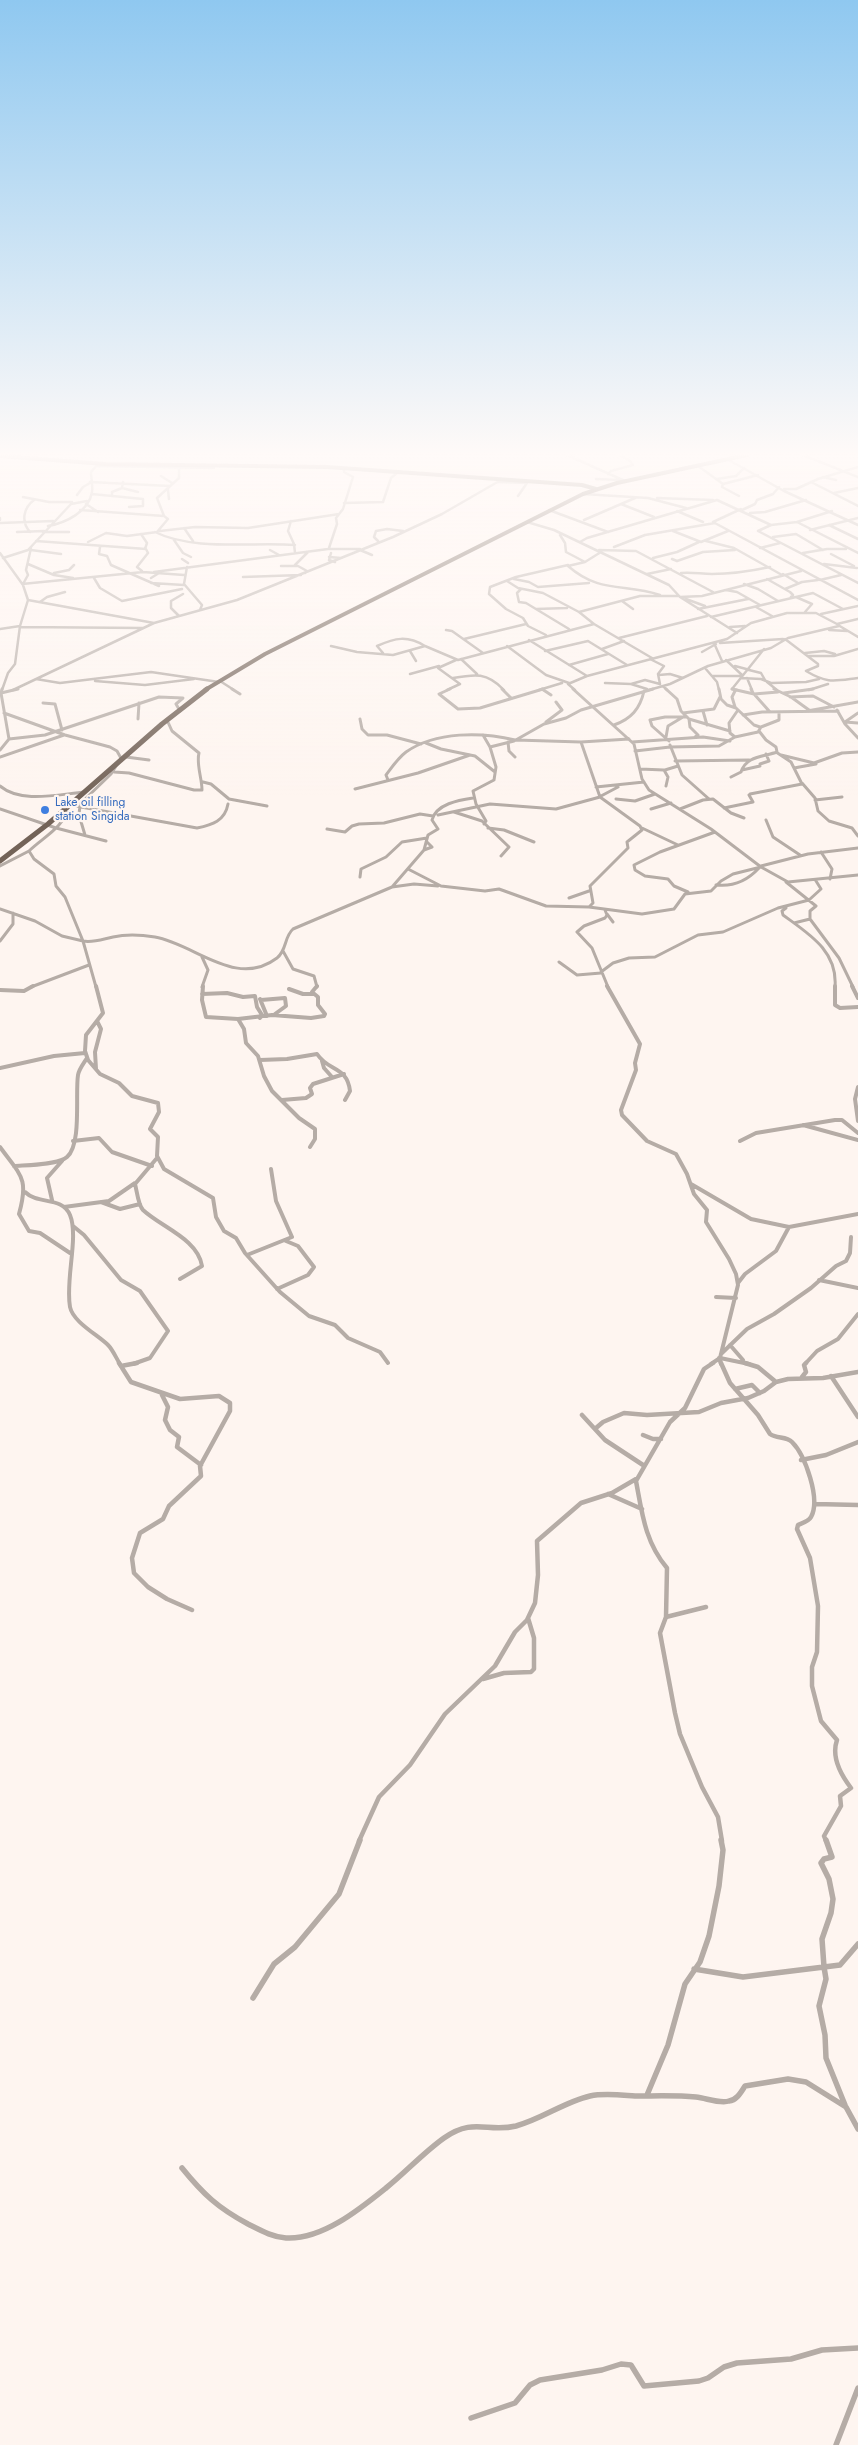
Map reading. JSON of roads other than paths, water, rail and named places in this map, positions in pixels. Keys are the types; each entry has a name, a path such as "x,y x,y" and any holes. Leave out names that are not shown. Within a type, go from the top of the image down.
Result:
{"highway":[{"path":"0,861 49,824 167,720 219,682 265,654 433,569"}],"street":[{"path":"9,739 3,715 1,689 8,674 16,664 20,626 28,600 23,584 10,569"},
{"path":"23,584 28,575 26,569"},
{"path":"40,569 78,580"},
{"path":"52,574 69,569"},
{"path":"120,569 148,583 159,586"},
{"path":"140,569 149,572"},
{"path":"23,584 173,569"},
{"path":"185,569 184,585 202,605 200,610"},
{"path":"305,569 307,571 305,573"},
{"path":"1,689 15,690 154,623 237,600 316,569"},
{"path":"546,635 526,624 523,618 510,612 489,594 490,587 507,580 551,569"},
{"path":"572,569 588,585"},
{"path":"636,569 669,585 680,597 737,633"},
{"path":"646,574 671,569"},
{"path":"672,569 714,592"},
{"path":"678,572 698,571 709,574 735,573 758,569"},
{"path":"774,569 799,583"},
{"path":"799,569 858,600"},
{"path":"832,569 858,582"},
{"path":"642,596 702,596 783,574 796,571 804,572"},
{"path":"154,572 184,575"},
{"path":"151,578 159,573"},
{"path":"243,577 301,575"},
{"path":"785,589 799,583 844,575"},
{"path":"94,578 100,588 122,601 182,588"},
{"path":"511,579 525,581 538,587 588,585 654,592 662,596"},
{"path":"767,579 793,596 812,604 805,612"},
{"path":"507,580 520,589 538,591 579,612 594,624 664,666 659,675"},
{"path":"148,583 184,585"},
{"path":"744,584 758,589 778,601"},
{"path":"597,587 602,587"},
{"path":"520,589 517,593 519,602 526,603 570,629"},
{"path":"724,590 734,591 772,616"},
{"path":"40,602 45,598 65,592"},
{"path":"579,612 654,592"},
{"path":"178,616 171,608 171,601 183,594"},
{"path":"620,638 793,596 817,594 843,610"},
{"path":"680,597 708,606"},
{"path":"698,609 748,599"},
{"path":"28,600 154,623"},
{"path":"622,602 633,609"},
{"path":"728,626 745,626 772,616 791,612 821,614 858,606"},
{"path":"536,609 571,608"},
{"path":"821,614 858,637"},
{"path":"440,666 438,668 460,684 438,694 458,709 473,709 562,683 569,683 587,676 715,644 786,639 826,630 858,619"},
{"path":"464,639 526,624"},
{"path":"410,674 546,635 594,624"},
{"path":"0,629 20,626 143,628"},
{"path":"702,652 737,633 745,626"},
{"path":"446,630 452,631 483,653"},
{"path":"826,630 847,631"},
{"path":"383,653 378,646 392,639 410,637 425,646 458,659 472,667 477,674 496,682 512,698"},
{"path":"761,654 786,639"},
{"path":"786,639 819,665 806,671 831,684"},
{"path":"529,640 587,676"},
{"path":"545,651 585,641 628,665"},
{"path":"602,649 624,641"},
{"path":"715,644 723,661 761,673 772,688 790,696 809,710"},
{"path":"331,646 357,652 393,655 425,646"},
{"path":"507,646 522,662 535,666 562,683"},
{"path":"545,723 566,718 592,706 663,685 723,661 771,648"},
{"path":"730,731 729,722 736,709 732,697 735,691 732,688 749,670 764,649"},
{"path":"808,656 840,655 858,649"},
{"path":"410,651 416,661"},
{"path":"805,653 824,651 840,655"},
{"path":"570,665 609,654"},
{"path":"723,661 730,664 741,677"},
{"path":"706,668 710,672 709,675 717,682 720,697 726,705 736,709 754,726 760,729 766,740 776,747 777,754"},
{"path":"36,679 57,684 151,672 202,679 210,677 240,694"},
{"path":"453,678 477,674"},
{"path":"659,675 670,674 683,678"},
{"path":"659,675 663,685 678,701 690,726 698,735 694,738"},
{"path":"712,676 741,677 766,681 821,680"},
{"path":"88,680 140,687 166,685 197,678"},
{"path":"747,678 754,694 770,712"},
{"path":"735,691 754,694 803,692 858,678"},
{"path":"630,684 645,680 663,685"},
{"path":"569,683 631,741 644,782 655,794 715,832 761,867 785,881 816,906 810,911 810,919 839,958 858,998"},
{"path":"604,683 630,684 649,689"},
{"path":"542,689 551,695"},
{"path":"614,725 627,721 642,705 644,691"},
{"path":"0,750 9,739 33,737 62,730 161,696 184,698 176,704 180,711"},
{"path":"790,696 813,696 834,706 844,722 858,738"},
{"path":"683,713 715,708 720,697"},
{"path":"490,747 514,740 545,723 562,711 556,702"},
{"path":"800,712 858,702"},
{"path":"44,703 55,704 57,707 62,730"},
{"path":"138,720 139,703"},
{"path":"703,711 707,725"},
{"path":"743,715 770,712 838,711"},
{"path":"635,751 670,747 719,746 736,737 778,722 779,713"},
{"path":"844,722 858,713"},
{"path":"3,715 13,716 64,735 110,747 117,751 122,760"},
{"path":"709,799 684,777 667,740 652,726 650,720 665,717 686,718 730,731 736,737"},
{"path":"667,740 668,726 686,718"},
{"path":"360,719 362,729 368,735 400,737 417,744 426,743 441,749 475,756 495,772"},
{"path":"114,772 129,773 197,790 203,789 197,760 199,753 197,748 174,733 168,727 167,720"},
{"path":"844,722 858,723"},
{"path":"0,757 64,735"},
{"path":"388,780 386,775 395,761 408,751 435,740 483,735 514,740 581,742 667,740 703,736 730,741"},
{"path":"483,735 490,747 496,767 494,780 474,790 475,806 482,813 486,821 484,824"},
{"path":"617,741 631,741"},
{"path":"508,742 509,752 515,757"},
{"path":"581,742 600,796 641,827 672,844 680,845"},
{"path":"672,753 686,748"},
{"path":"794,768 810,766 842,753 858,752"},
{"path":"731,777 742,770 756,768 760,764 769,761 766,754"},
{"path":"675,761 749,760 766,754 777,754 812,763 820,762"},
{"path":"777,754 790,761 802,783 815,800 817,810 829,821 852,828 858,836"},
{"path":"355,789 421,772 470,755"},
{"path":"122,760 148,760"},
{"path":"85,835 79,806 89,793 114,772 122,760"},
{"path":"742,770 742,766 749,760"},
{"path":"640,769 665,770 678,766"},
{"path":"665,770 668,777 666,786"},
{"path":"203,782 212,784 224,796 258,806 267,806"},
{"path":"596,787 644,782"},
{"path":"724,808 753,802 750,794 802,783"},
{"path":"0,786 8,793 29,796 85,792"},
{"path":"327,829 344,833 356,825 384,823 420,814 434,816 475,806 494,804 556,808 590,801 620,786"},
{"path":"616,799 635,801 655,794"},
{"path":"815,800 842,797"},
{"path":"392,887 424,850 427,840 439,827 432,820 434,816 452,801 473,798"},
{"path":"680,810 709,799 715,800 734,815 744,818"},
{"path":"651,810 670,803"},
{"path":"0,866 29,851 56,828 68,812 69,806 79,806 197,828 218,822 226,812 228,804"},
{"path":"0,808 56,828 106,840"},
{"path":"453,812 480,820 508,844 508,849 501,856"},
{"path":"766,820 768,830 784,846 800,856"},
{"path":"589,907 593,903 589,891 590,886 624,854 628,848 627,842 640,833 641,827"},
{"path":"488,828 504,830 534,842"},
{"path":"715,832 635,864 635,870 646,876 670,880 677,888 690,892 710,892 716,885 732,874 800,856 858,848"},
{"path":"424,850 432,847 427,840"},
{"path":"360,877 361,869 388,856 402,842 427,840"},
{"path":"29,851 34,859 54,874 56,886 65,897 83,941 102,1009 102,1013 86,1035 85,1052 87,1058 104,1078 119,1083 132,1096 158,1103 159,1112 150,1129 158,1137 157,1158 135,1183 115,1198 101,1202 64,1207"},
{"path":"821,852 832,870 830,880"},
{"path":"716,885 730,887 752,876 761,867"},
{"path":"408,869 440,885"},
{"path":"785,881 830,880 858,875"},
{"path":"816,880 822,886 809,900 791,906 781,913 819,942 832,961 836,977 835,1005 840,1008 858,1007"},
{"path":"0,909 35,921 56,934 83,941 91,942 114,936 149,936 176,943 202,957 223,964 227,968 246,969 274,960 286,947 288,933 293,929 392,887 414,884 440,885 485,891 499,889 546,906 589,907 606,912 653,914 672,909 680,896 690,892"},
{"path":"569,898 589,891"},
{"path":"559,962 577,975 601,972 617,961 655,957 698,935 720,933 733,926 761,917 778,908 791,906"},
{"path":"606,912 613,922"},
{"path":"606,912 603,919 584,926 577,932 592,948 601,972 640,1044 635,1063 636,1070 621,1110 622,1115 647,1141 676,1154 694,1194 706,1210 706,1222 735,1271 738,1282 736,1298 727,1325 720,1357 726,1379 758,1415 772,1437 789,1439 792,1442 811,1480 815,1504 811,1518 798,1525 797,1529 810,1558 818,1606 817,1652 812,1667 812,1686 821,1721 837,1740 835,1746 840,1773 851,1788 840,1796 841,1806 824,1836 832,1857 824,1859 821,1863 829,1879 833,1905 822,1939 826,1979 819,2006 825,2035 826,2058 846,2107 858,2129"},
{"path":"0,941 13,924 13,913"},
{"path":"794,923 810,919"},
{"path":"202,957 208,972 202,985 202,994 206,1016 212,1019 227,1017 238,1019 260,1018 275,1015 312,1018 324,1016 325,1014 318,1005 318,997 312,991 317,987 314,976 293,969 283,951"},
{"path":"0,990 24,991 52,978 89,965"},
{"path":"289,990 304,994 314,994"},
{"path":"202,994 227,993 240,997 256,997 261,1000 285,998 286,1006 275,1015"},
{"path":"256,997 257,1007 262,1014 260,1018"},
{"path":"261,1000 267,1016"},
{"path":"238,1019 244,1029 246,1043 260,1060 267,1083 299,1118 315,1130 315,1139 310,1147"},
{"path":"96,1069 95,1052 101,1029 97,1021"},
{"path":"0,1068 58,1055 85,1052"},
{"path":"260,1060 318,1055 324,1068 332,1077"},
{"path":"52,1200 47,1178 72,1149 78,1114 77,1077 87,1058"},
{"path":"322,1061 344,1074 350,1085 350,1091 345,1100"},
{"path":"282,1100 306,1098 312,1094 312,1084 344,1074"},
{"path":"858,1087 855,1099 858,1120"},
{"path":"740,1140 757,1132 803,1125 815,1121 842,1120 858,1133"},
{"path":"803,1125 858,1140"},
{"path":"73,1141 99,1138 112,1152 164,1168 213,1198 218,1220 224,1231 236,1238 247,1255 277,1289 304,1313 335,1325 343,1335 374,1348 385,1356 388,1363"},
{"path":"0,1147 21,1176 25,1192 20,1214 29,1231 40,1233 70,1253"},
{"path":"157,1158 164,1168"},
{"path":"14,1166 63,1160"},
{"path":"247,1255 285,1241 292,1235 283,1220 274,1194 275,1187 270,1177 271,1169"},
{"path":"135,1183 142,1209 158,1218 195,1250 202,1259 202,1266 180,1279"},
{"path":"690,1184 763,1224 789,1227 858,1214"},
{"path":"25,1192 32,1199 52,1200 64,1207 71,1216 73,1238 70,1253 70,1309 88,1331 108,1345 132,1384 180,1399 219,1396 230,1403 230,1411 201,1465 201,1476 169,1506 163,1519 140,1533 132,1561 134,1574 142,1582 171,1603 192,1610"},
{"path":"101,1202 114,1209 125,1211 140,1204"},
{"path":"72,1225 84,1235 121,1280 140,1290 168,1331 164,1340 157,1345 150,1358 131,1365 121,1366"},
{"path":"738,1282 776,1251 789,1227"},
{"path":"253,1998 274,1964 295,1947 339,1894 378,1797 410,1765 445,1714 494,1666 515,1632 528,1618 535,1603 538,1575 537,1541 581,1503 608,1494 636,1479 670,1422 686,1408 704,1369 720,1357 747,1329 774,1314 848,1258 851,1237"},
{"path":"277,1289 308,1274 314,1267 298,1246 285,1241"},
{"path":"819,1280 858,1288"},
{"path":"716,1297 736,1298"},
{"path":"802,1378 806,1372 804,1365 813,1354 838,1339 858,1315"},
{"path":"730,1345 747,1364"},
{"path":"720,1357 733,1359 762,1369 776,1382"},
{"path":"596,1428 603,1422 624,1413 678,1415 699,1412 721,1403 760,1393 776,1382 858,1372"},
{"path":"831,1376 858,1418"},
{"path":"735,1389 752,1385 760,1393"},
{"path":"161,1393 168,1407 166,1423 179,1437 177,1447 201,1465"},
{"path":"582,1415 596,1428 605,1440 644,1465"},
{"path":"643,1435 653,1439 661,1439"},
{"path":"802,1460 826,1455 858,1442"},
{"path":"636,1479 637,1494 646,1533 656,1555 667,1568 666,1617 660,1632 679,1729 702,1787 718,1817 723,1839 720,1886 710,1930 700,1962 685,1984 668,2045 647,2095"},
{"path":"608,1494 642,1509"},
{"path":"815,1504 858,1505"},
{"path":"666,1617 706,1607"},
{"path":"481,1679 504,1673 531,1672 534,1670 534,1638 528,1618"},
{"path":"694,1969 743,1977 840,1965 858,1944"},
{"path":"182,2168 204,2195 231,2215 269,2235 287,2238 303,2236 325,2229 349,2215 385,2189 444,2138 465,2127 477,2125 495,2128 514,2126 543,2116 586,2096 647,2095 694,2097 728,2102 736,2099 745,2086 788,2079 806,2082 846,2107"},
{"path":"471,2418 515,2403 520,2400 530,2386 542,2380 604,2370 626,2363 631,2365 641,2382 647,2386 698,2381 708,2378 724,2367 738,2363 791,2359 822,2350 858,2348"},
{"path":"836,2445 858,2388"}],"place":[{"name":"Lake oil filling station Singida","path":"45,810"}]}
